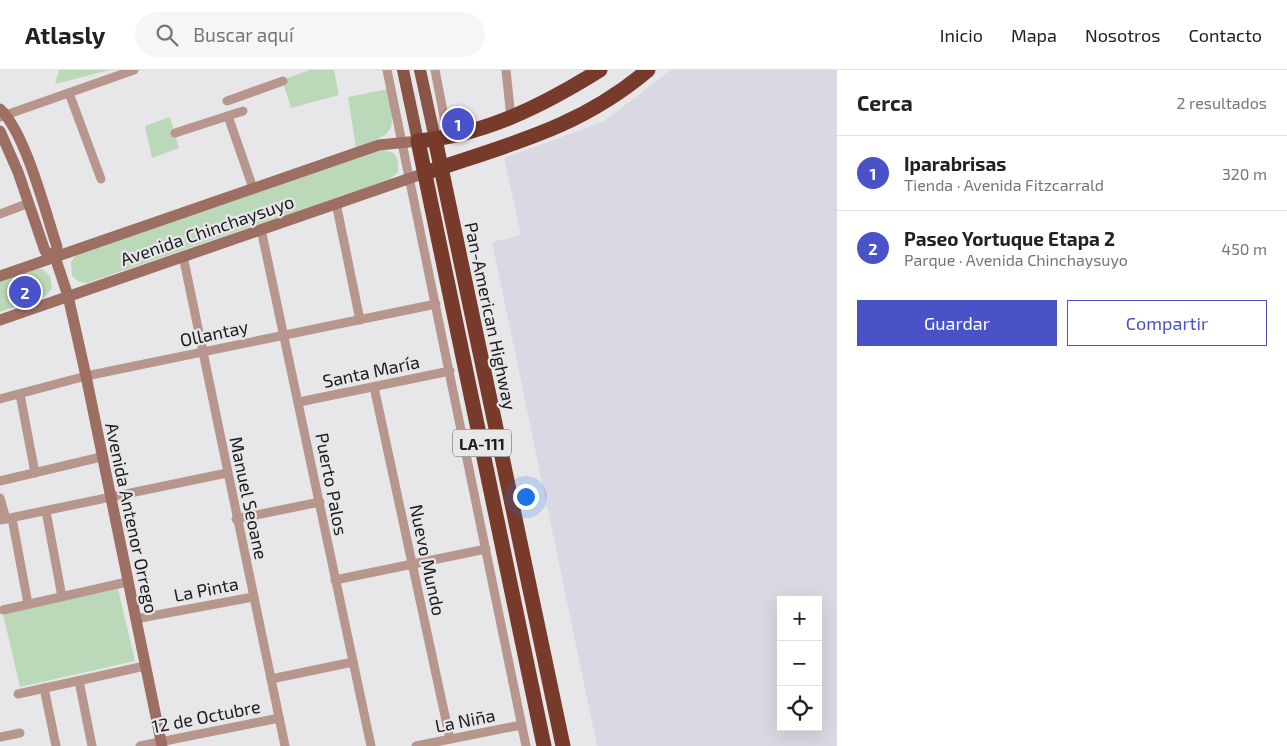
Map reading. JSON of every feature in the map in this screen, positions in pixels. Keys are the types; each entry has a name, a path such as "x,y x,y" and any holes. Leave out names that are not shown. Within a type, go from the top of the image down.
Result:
{"highway":[{"path":"418,141 441,138 511,118 558,95 600,70"},
{"path":"425,173 555,129 591,112 626,89 648,70"},
{"name":"Pan-American Highway","path":"441,138 441,168 563,746"},
{"name":"Pan-American Highway","path":"418,141 544,746"}],"main road":[{"name":"Pan-American Highway","path":"403,70 418,141"},
{"name":"Pan-American Highway","path":"420,70 441,138"}],"street":[{"path":"56,261 57,247 30,168 20,141 2,114 134,70"},
{"path":"388,70 526,746"},
{"path":"435,70 441,138"},
{"path":"506,70 511,118"},
{"path":"227,100 283,81"},
{"path":"69,93 101,179"},
{"path":"176,133 243,111"},
{"path":"228,116 253,188"},
{"path":"0,131 18,172 45,251 56,261"},
{"name":"Avenida Chinchaysuyo","path":"0,276 56,261 253,188 379,146 418,141"},
{"path":"18,172 30,168"},
{"name":"Avenida Chinchaysuyo","path":"0,320 66,293 183,256 425,173"},
{"path":"336,203 360,320"},
{"path":"0,214 29,204"},
{"name":"Puerto Palos","path":"261,229 285,334 371,746"},
{"name":"Manuel Seoane","path":"183,256 236,519 285,746"},
{"name":"Avenida Antenor Orrego","path":"56,261 66,293 86,376 109,498 162,744"},
{"name":"Ollantay","path":"0,399 86,376 436,304"},
{"name":"Santa María","path":"299,402 450,371"},
{"name":"Nuevo Mundo","path":"374,387 450,739"},
{"path":"20,394 35,473"},
{"path":"1,478 35,473 101,457"},
{"path":"6,519 227,473"},
{"path":"0,498 28,604"},
{"path":"236,519 320,502"},
{"path":"46,511 62,597"},
{"path":"335,580 486,549"},
{"path":"3,610 127,582"},
{"name":"La Pinta","path":"135,619 253,597"},
{"name":"12 de Octubre","path":"270,679 353,662"},
{"path":"18,694 145,666"},
{"path":"79,681 92,746"},
{"path":"44,688 56,746"},
{"name":"12 de Octubre","path":"140,746 162,744 279,718"},
{"name":"La Niña","path":"416,746 521,725"},
{"path":"0,737 20,733"}],"shaded area":[{"path":"671,70 837,70 837,746 597,746 492,242 521,235 504,158 603,122"}],"green space":[{"path":"59,70 110,70 55,84"},
{"path":"310,70 334,70 339,95 291,108 282,80"},
{"path":"388,89 392,114 390,129 380,138 356,148 348,97"},
{"path":"170,117 179,148 152,158 145,126"},
{"path":"382,150 394,153 398,161 398,172 390,179 87,283 79,282 72,276 71,262 77,254"},
{"path":"36,269 42,269 50,276 52,288 47,295 0,312 0,281"},
{"path":"118,589 135,661 20,687 3,614"}],"place":[{"name":"Iparabrisas","path":"458,124"},
{"name":"Paseo Yortuque Etapa 2","path":"25,292"}]}
